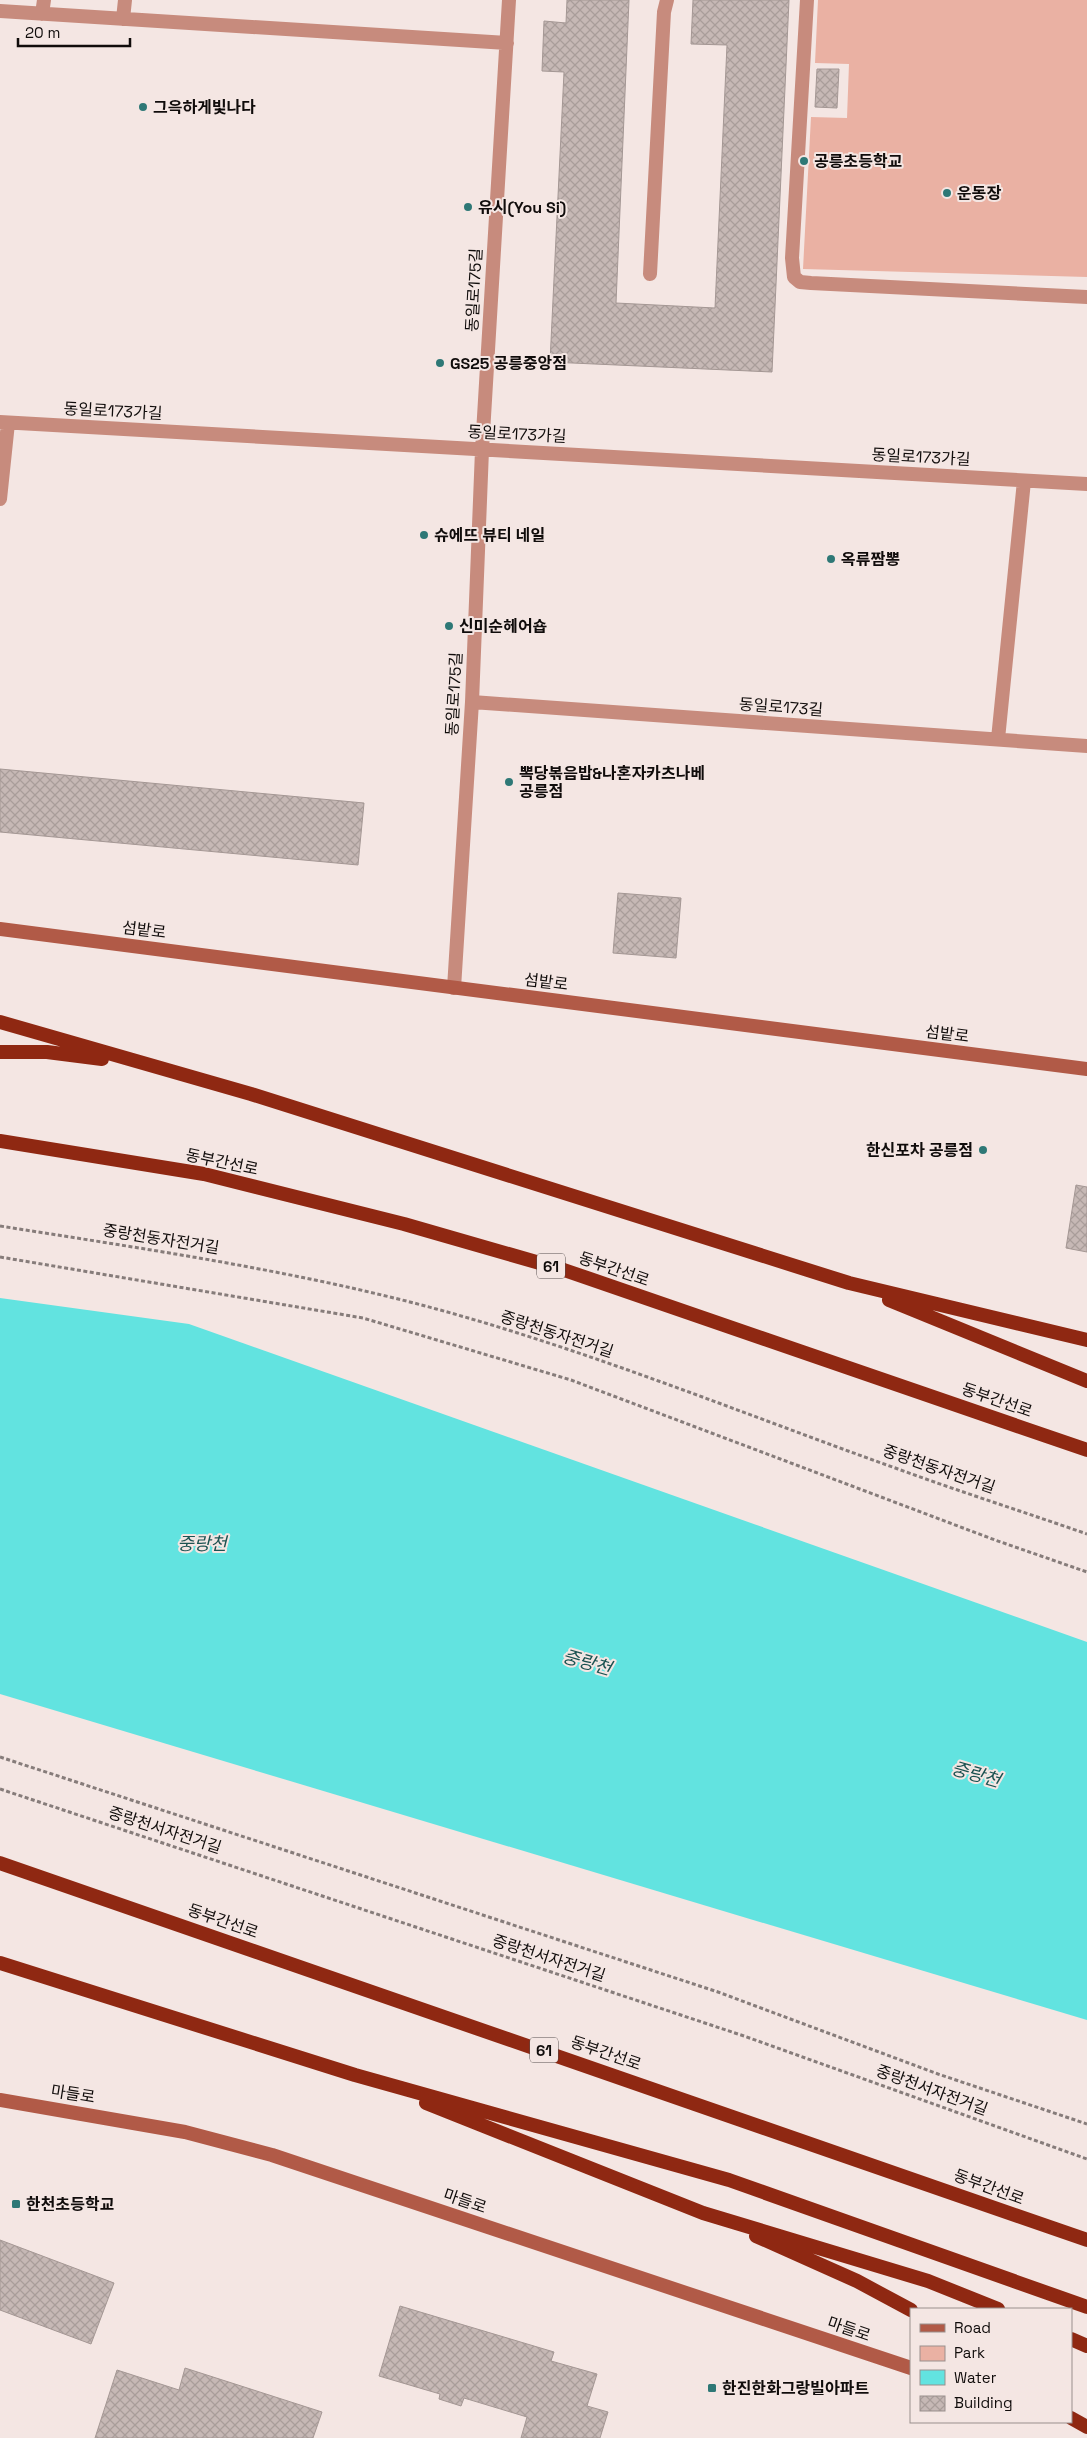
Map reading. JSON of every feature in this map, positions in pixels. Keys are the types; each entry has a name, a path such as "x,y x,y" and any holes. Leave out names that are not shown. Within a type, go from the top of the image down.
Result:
{"highway":[{"path":"0,1022 251,1094 848,1283 1087,1340"},
{"path":"0,1052 53,1053 99,1058 166,1070"},
{"name":"동부간선로","path":"0,1141 204,1174 404,1224 554,1267 1087,1450"},
{"path":"848,1283 1087,1381"},
{"name":"동부간선로","path":"0,1863 1087,2240"},
{"path":"0,1963 355,2075 729,2180 1087,2307"},
{"path":"355,2075 703,2213 857,2281 910,2309"},
{"path":"703,2213 928,2280 996,2308"},
{"path":"1072,2419 1087,2428"}],"main road":[{"name":"섬밭로","path":"0,929 1087,1069"},
{"name":"마들로","path":"0,2100 185,2132 272,2155 910,2368"},
{"path":"1068,2423 1087,2428"}],"street":[{"path":"124,18 125,0"},
{"name":"동일로175길","path":"454,988 472,702 482,450 509,0"},
{"path":"650,274 664,12 667,0"},
{"path":"807,0 792,258 794,277 800,282 811,283 1087,297"},
{"path":"0,11 43,7 124,18 507,43"},
{"name":"동일로173가길","path":"0,498 4,423 1087,484"},
{"path":"998,740 1024,480"},
{"name":"동일로173길","path":"472,702 1087,746"}],"path":[{"name":"중랑천동자전거길","path":"0,1226 234,1264 415,1304 502,1328 685,1390 900,1470 1087,1534"},
{"path":"0,1257 372,1321 571,1380 995,1540 1087,1572"},
{"path":"0,1758 718,1992 992,2093 1087,2124"},
{"name":"중랑천서자전거길","path":"0,1788 744,2036 1087,2159"}],"green space":[{"name":"운동장","path":"818,0 1087,0 1087,277 803,269 811,117 847,118 849,64 815,63"}],"water":[{"name":"중랑천","path":"0,1298 189,1324 1087,1642 1087,2020 0,1694"}],"building":[{"path":"567,0 629,0 616,303 715,308 727,45 691,44 693,0 789,0 772,372 550,362 564,72 542,71 544,21 566,23"},
{"path":"817,69 839,69 837,108 815,107"},
{"path":"0,769 364,803 358,865 0,832"},
{"path":"618,893 681,898 676,958 613,953"},
{"path":"1076,1185 1087,1187 1087,1252 1066,1248"},
{"path":"0,2240 114,2283 91,2344 0,2310"},
{"path":"400,2306 554,2352 551,2361 597,2374 587,2406 608,2412 600,2438 521,2438 527,2417 464,2398 461,2406 439,2399 440,2394 379,2376"},
{"path":"185,2368 322,2412 313,2438 95,2438 117,2370 179,2390"}],"place":[{"name":"그윽하게빛나다","path":"143,107"},
{"name":"공릉초등학교","path":"804,161"},
{"name":"운동장","path":"947,193"},
{"name":"유시(You Si)","path":"468,207"},
{"name":"GS25 공릉중앙점","path":"440,363"},
{"name":"슈에뜨 뷰티 네일","path":"424,535"},
{"name":"옥류짬뽕","path":"831,559"},
{"name":"신미순헤어숍","path":"449,626"},
{"name":"뽁당볶음밥&나혼자카츠나베 공릉점","path":"509,782"},
{"name":"한신포차 공릉점","path":"983,1150"},
{"name":"한천초등학교","path":"16,2204"},
{"name":"한진한화그랑빌아파트","path":"712,2388"}]}
